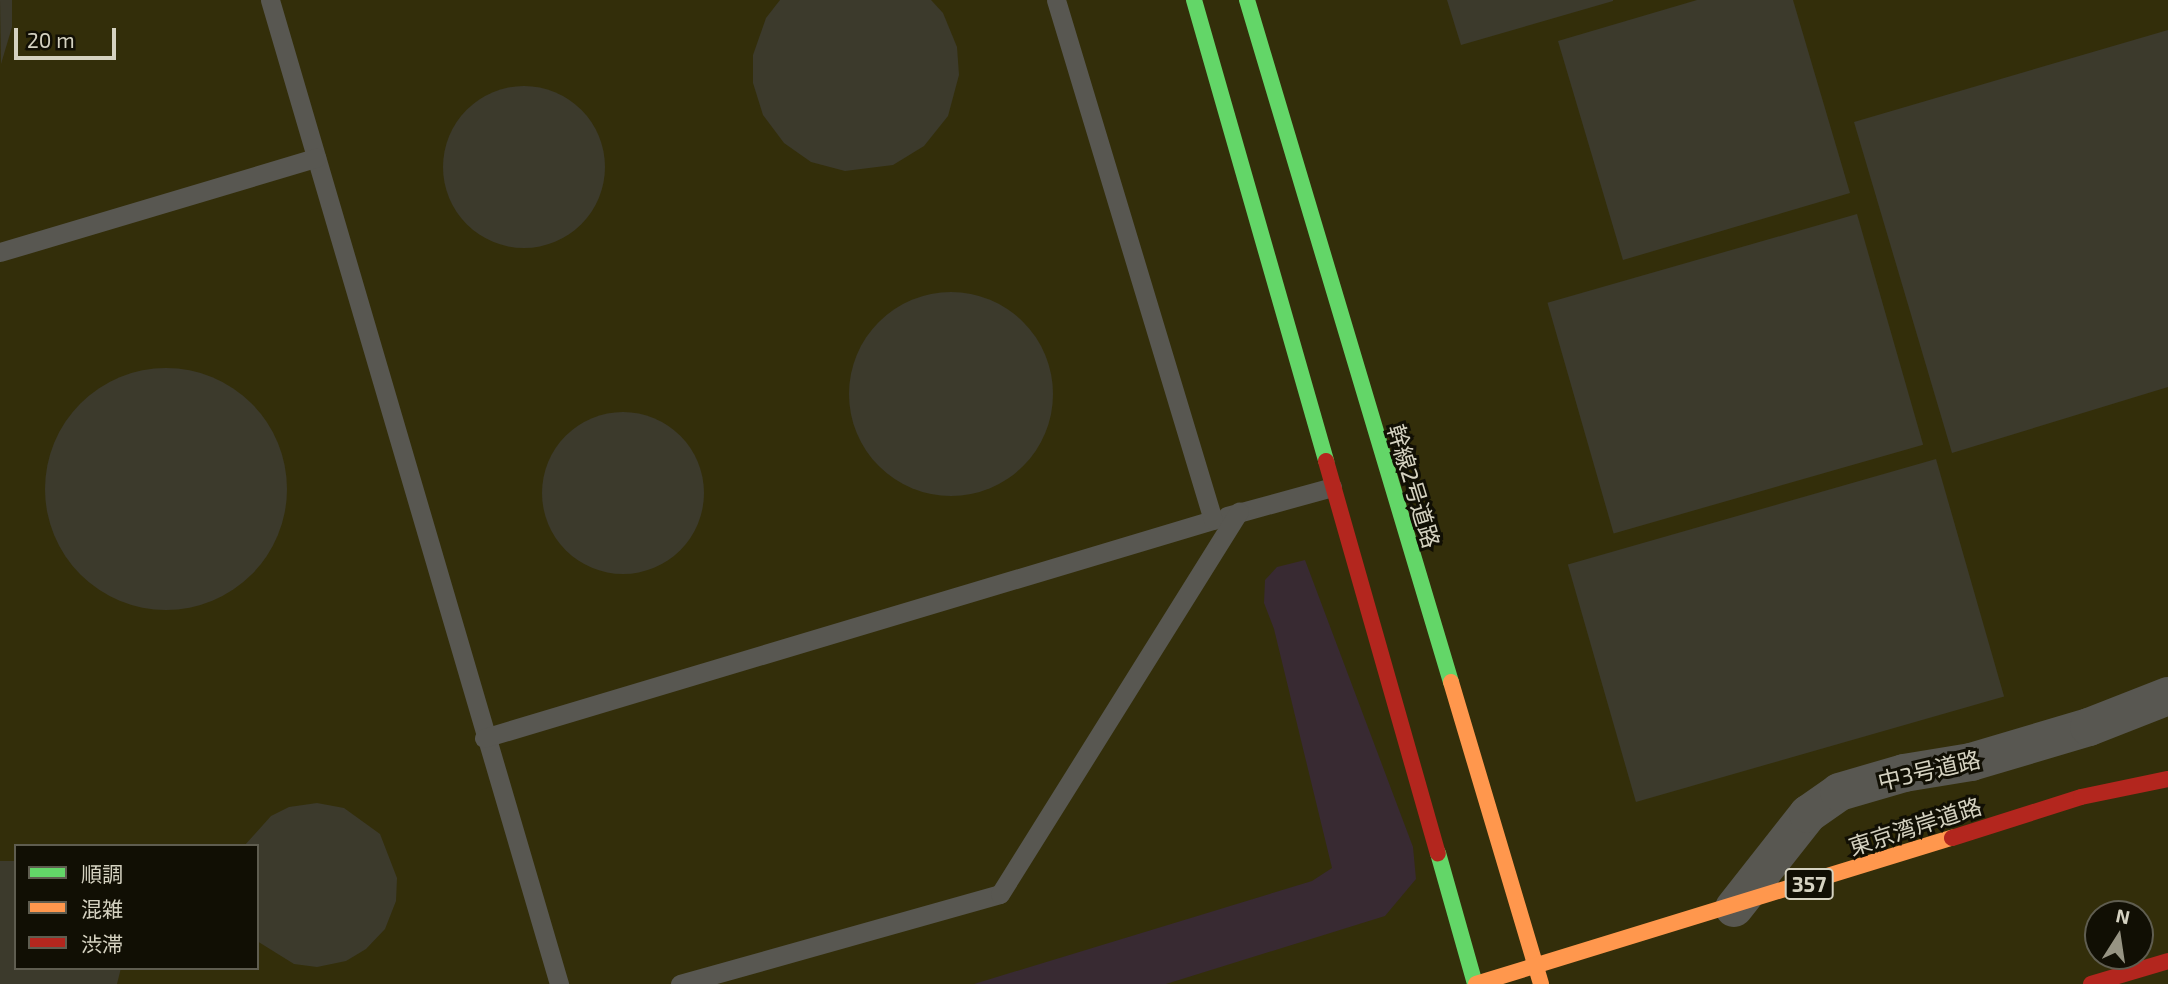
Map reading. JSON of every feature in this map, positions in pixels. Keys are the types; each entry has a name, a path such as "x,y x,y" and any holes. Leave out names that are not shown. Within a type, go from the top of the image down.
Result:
{"main road":[{"path":"1194,0 1475,984"},
{"name":"幹線2号道路","path":"1247,0 1541,984"},
{"name":"357","path":"2081,797 2143,766"},
{"name":"東京湾岸道路","path":"1475,984 1734,908 2081,797 2168,779"},
{"path":"2091,984 2168,961"}],"street":[{"name":"中3号道路","path":"1734,908 1808,814 1839,792 1904,774 1971,762 2089,727 2168,696"}],"lane":[{"path":"270,0 484,738 559,984"},
{"path":"1056,0 1213,520"},
{"path":"0,252 316,158"},
{"path":"484,738 1239,512 1332,487"},
{"path":"680,984 1000,894 1239,512"}],"shaded area":[{"path":"0,0 2168,0 2168,984 0,984"},
{"path":"1305,560 1413,847 1416,879 1385,916 1166,984 974,984 1312,881 1332,868 1274,629 1264,603 1265,580 1277,567"}],"building":[{"path":"0,0 12,0 12,27 1,64"},
{"path":"780,0 931,0 943,13 957,47 959,75 948,116 924,146 893,165 845,171 811,162 784,143 763,115 753,83 753,55 766,18"},
{"path":"1447,0 1613,0 1613,1 1461,45"},
{"path":"1697,0 1793,0 1850,193 1623,260 1558,41"},
{"path":"2168,30 2168,387 1952,453 1854,122"},
{"path":"524,86 555,92 582,109 599,136 605,167 599,198 582,225 555,242 524,248 493,242 466,225 449,198 443,167 449,136 466,109 493,92"},
{"path":"1857,214 1923,445 1614,533 1547,303"},
{"path":"951,292 990,300 1008,309 1023,322 1036,337 1045,355 1053,394 1045,433 1036,451 1023,466 1008,479 990,488 951,496 912,488 894,479 879,466 866,451 857,433 849,394 857,355 866,337 879,322 894,309 912,300"},
{"path":"166,368 190,370 212,377 233,388 252,403 267,422 278,443 285,465 285,513 278,535 267,556 252,575 233,590 212,601 190,608 166,610 142,608 120,601 99,590 80,575 65,556 54,535 47,513 45,489 47,465 54,443 65,422 80,403 99,388 120,377 142,370"},
{"path":"623,412 654,418 681,435 698,462 704,493 698,524 681,551 654,568 623,574 592,568 565,551 548,524 542,493 548,462 565,435 592,418"},
{"path":"1936,459 2004,696 1636,802 1568,565"},
{"path":"317,803 344,808 380,834 397,878 396,901 385,929 366,949 346,961 317,967 294,964 259,942 259,844 246,844 271,816 289,807"},
{"path":"0,861 14,861 14,970 120,970 117,984 0,984"}],"traffic: fast":[{"path":"1194,0 1326,461"},
{"path":"1247,0 1451,682"},
{"path":"1438,853 1475,984"}],"traffic: slow":[{"path":"1451,682 1541,984"},
{"path":"1476,984 1952,838"}],"traffic: jam":[{"path":"1326,461 1438,853"},
{"path":"1952,838 2081,797 2168,779"},
{"path":"2091,984 2168,961"}]}
